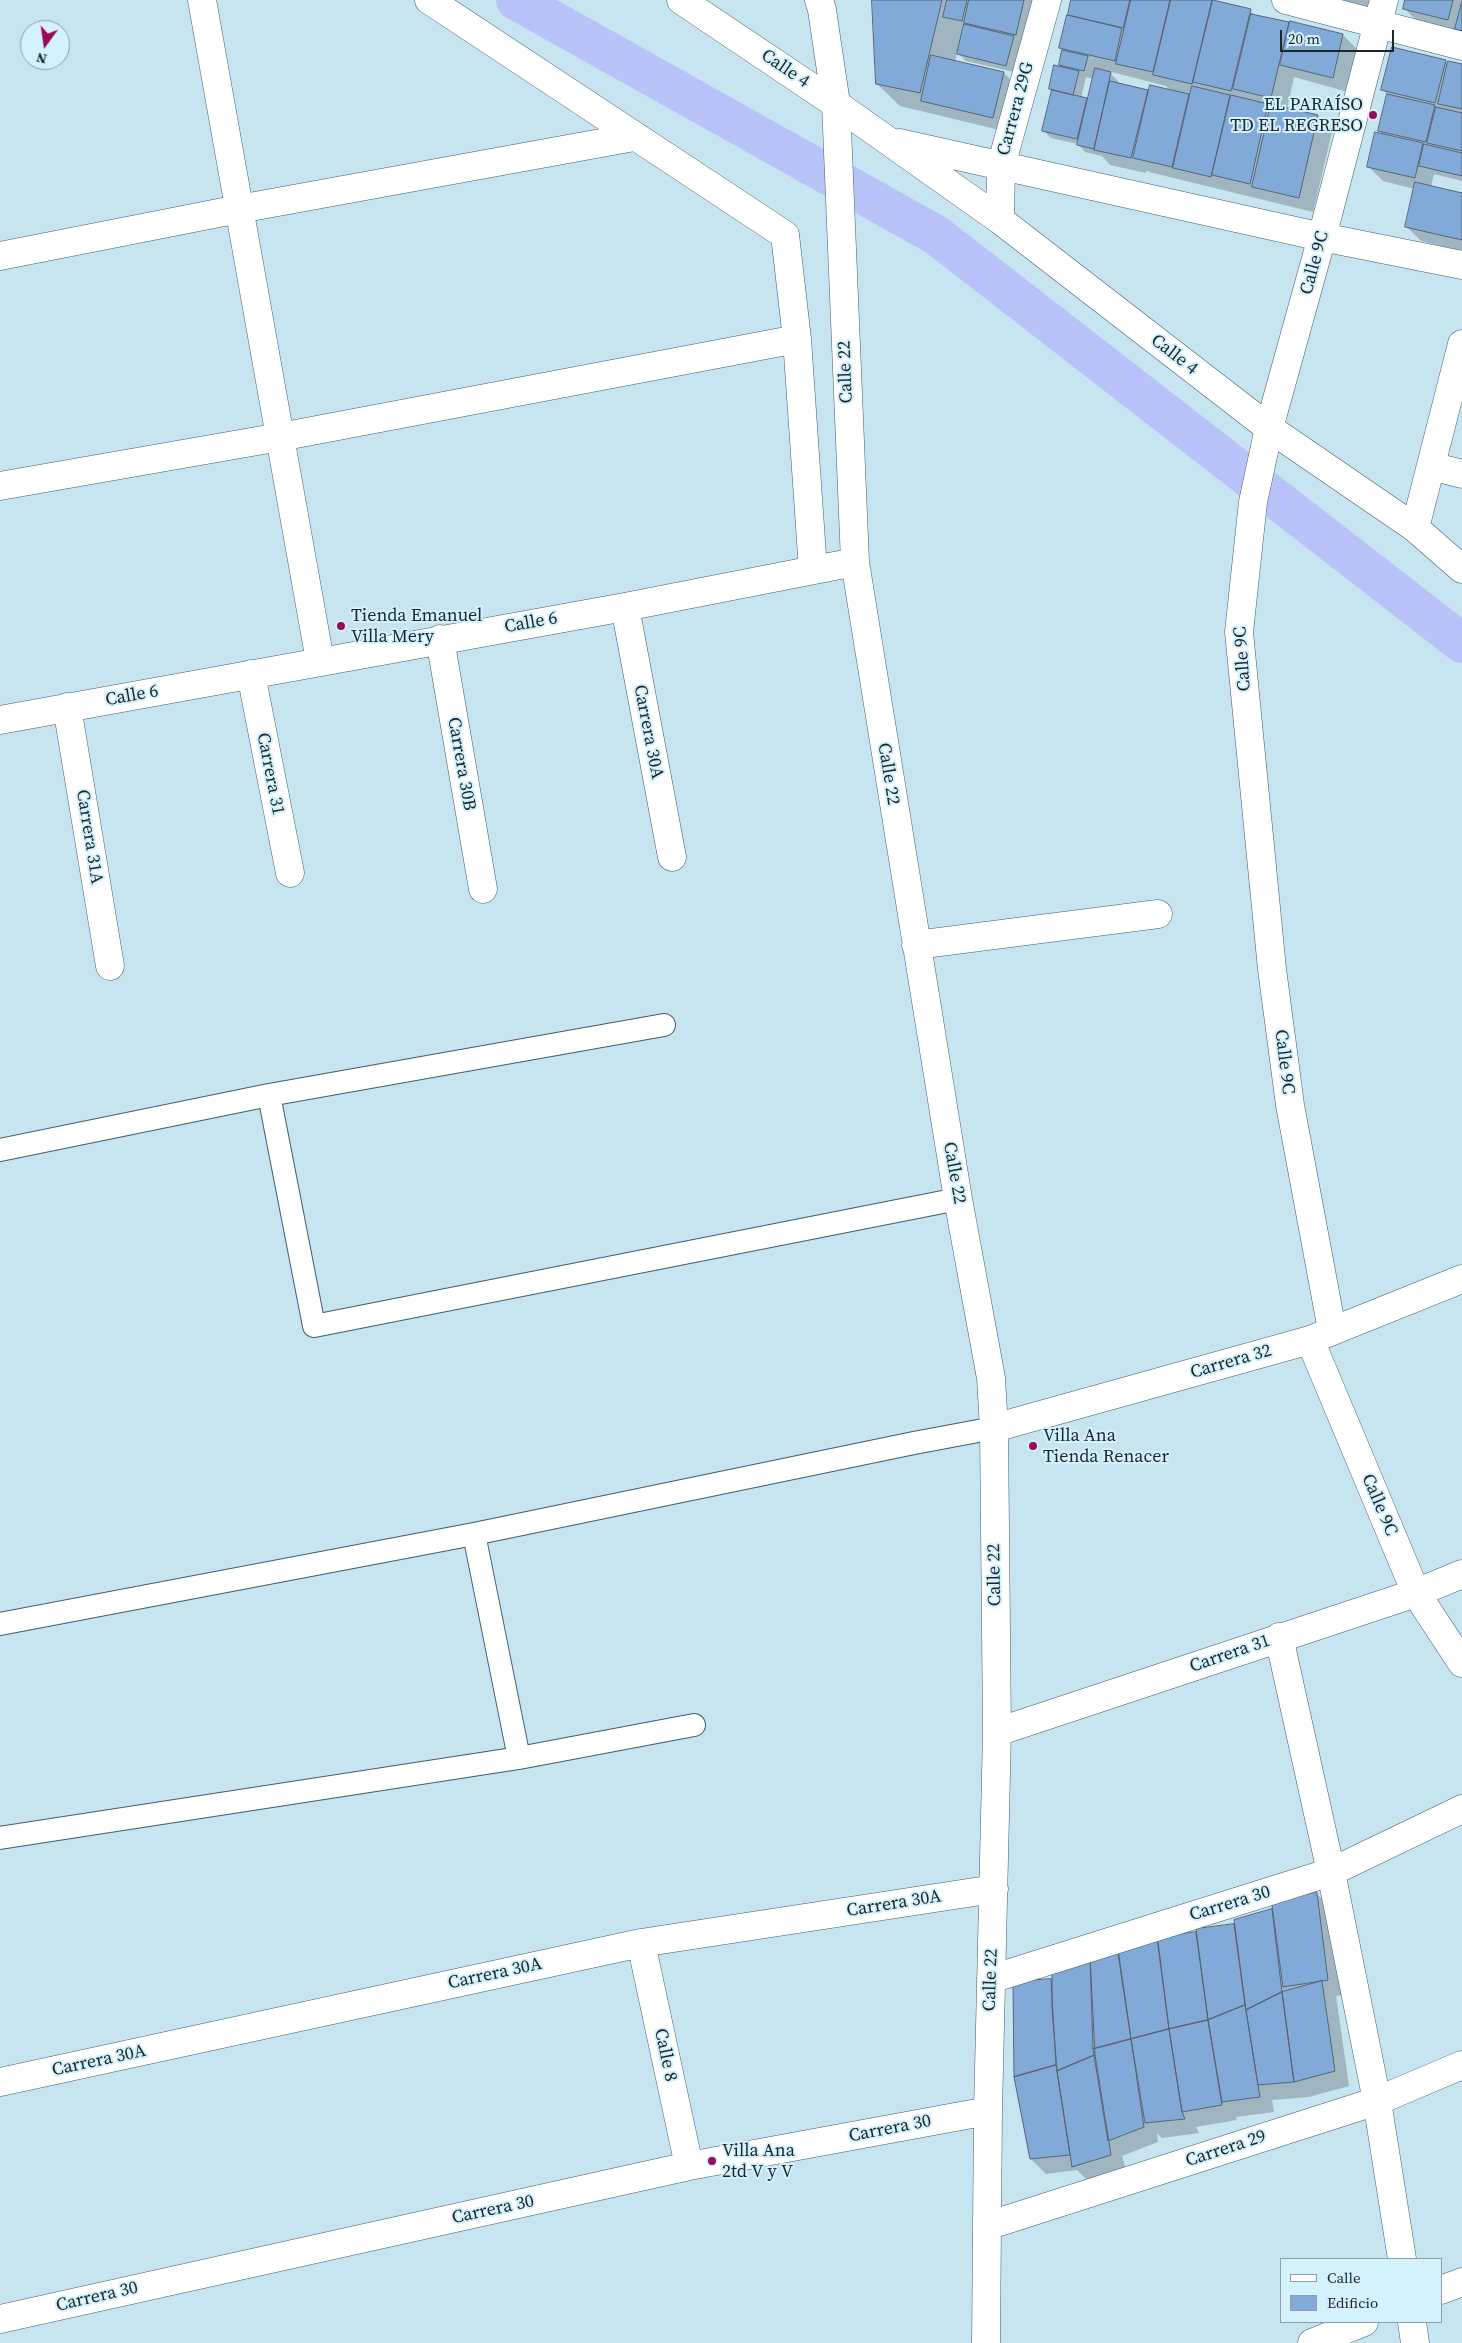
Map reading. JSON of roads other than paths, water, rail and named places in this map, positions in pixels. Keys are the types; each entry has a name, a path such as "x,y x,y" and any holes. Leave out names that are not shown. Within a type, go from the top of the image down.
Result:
{"street":[{"path":"202,0 320,661"},
{"path":"429,0 785,235 797,339 813,570"},
{"name":"Calle 4","path":"681,0 836,104 1000,220 1267,441 1415,528 1462,569"},
{"name":"Carrera 29G","path":"1000,220 1001,166 1046,0"},
{"path":"1286,0 1381,12 1462,46"},
{"name":"Calle 22","path":"822,3 836,104 855,562 958,1199 991,1378 994,1428 998,1732 988,2111 986,2343"},
{"name":"Calle 9C","path":"1381,12 1267,441 1253,502 1239,632 1272,969 1321,1335 1416,1593 1462,1663"},
{"path":"0,256 239,209 634,137"},
{"name":"Calle 4","path":"886,140 1322,237 1462,265"},
{"path":"0,486 280,437 797,339"},
{"path":"1415,528 1462,344"},
{"path":"1431,466 1462,474"},
{"name":"Calle 6","path":"0,720 625,607 855,562"},
{"name":"Carrera 30A","path":"625,607 672,857"},
{"name":"Carrera 30B","path":"440,639 483,889"},
{"name":"Carrera 31","path":"251,674 290,873"},
{"name":"Carrera 31A","path":"67,708 110,966"},
{"path":"916,945 1158,914"},
{"name":"Carrera 32","path":"994,1428 1321,1335 1462,1279"},
{"name":"Carrera 31","path":"998,1732 1416,1593 1462,1574"},
{"path":"1280,1637 1331,1872 1377,2101 1402,2258"},
{"name":"Carrera 30","path":"991,1979 1331,1872 1462,1809"},
{"name":"Carrera 30A","path":"0,2082 640,1943 994,1888"},
{"name":"Calle 8","path":"640,1943 689,2166"},
{"name":"Carrera 29","path":"987,2226 1377,2101 1462,2065"},
{"name":"Carrera 30","path":"0,2319 689,2166 988,2111"},
{"path":"1442,2290 1462,2282"},
{"path":"1312,2343 1362,2323"},
{"path":"1412,2323 1415,2343"}],"lane":[{"path":"0,1150 269,1095 664,1025"},
{"path":"269,1095 314,1326 958,1199"},
{"path":"0,1624 474,1534 994,1428"},
{"path":"474,1534 519,1758"},
{"path":"0,1838 519,1758 694,1725"}],"waterway":[{"path":"516,0 936,235 1462,643"}],"place":[{"name":"EL PARAÍSO TD EL REGRESO","path":"1373,115"},
{"name":"Tienda Emanuel Villa Mery","path":"341,626"},
{"name":"Villa Ana Tienda Renacer","path":"1033,1446"},
{"name":"Villa Ana 2td V y V","path":"712,2161"}]}
